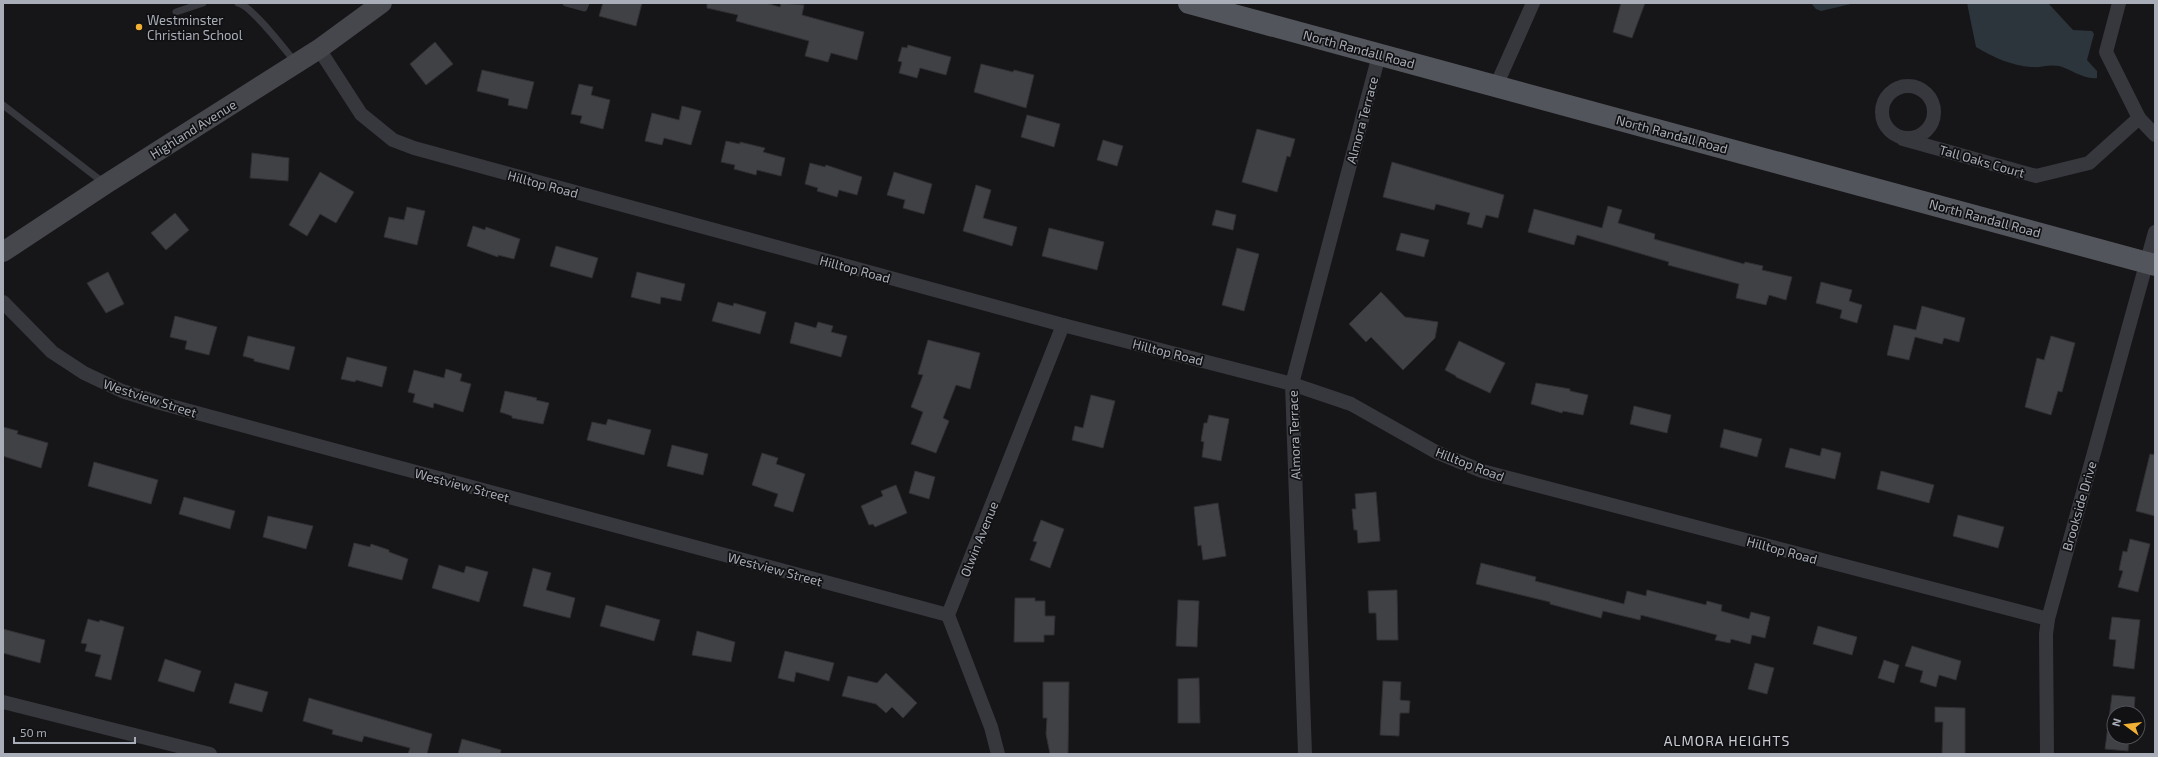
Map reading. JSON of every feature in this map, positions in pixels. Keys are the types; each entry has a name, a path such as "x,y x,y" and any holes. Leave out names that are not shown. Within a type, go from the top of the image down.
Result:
{"main road":[{"name":"Highland Avenue","path":"3,252 106,184 319,49 382,3"},
{"name":"North Randall Road","path":"1189,3 2151,264"}],"street":[{"path":"1496,86 1533,3"},
{"path":"2119,3 2106,52 2139,118 2155,135"},
{"name":"Hilltop Road","path":"319,49 362,114 393,140 414,148 1063,325 1292,384 1351,404 1436,452 1482,471 2048,619"},
{"name":"Almora Terrace","path":"1305,754 1292,384 1379,55"},
{"name":"Tall Oaks Court","path":"1903,139 2036,176 2089,162 2139,118"},
{"name":"Brookside Drive","path":"2047,754 2046,634 2048,619 2151,264 2155,232"},
{"name":"Westview Street","path":"3,302 52,352 84,373 122,391 338,451 948,615"},
{"name":"Olwin Avenue","path":"948,615 1063,325"},
{"path":"948,615 991,727 998,754"},
{"path":"3,702 210,754"}],"lane":[{"path":"176,12 203,3"},
{"path":"238,3 243,4 254,14 296,63"},
{"path":"566,3 584,8 586,3"},
{"path":"3,105 106,184"}],"shaded area":[{"path":"1811,3 1855,3 1821,11 1816,9"},
{"path":"1967,3 2048,3 2073,30 2092,31 2094,34 2087,60 2097,71 2097,78 2083,76 2059,66 2052,65 2035,67 2017,65 1976,47"}],"building":[{"path":"603,3 642,3 636,26 599,16"},
{"path":"707,3 766,3 780,7 781,3 804,5 802,15 864,32 857,60 831,53 828,62 805,56 809,41 736,21 738,15 707,8"},
{"path":"1621,3 1645,3 1632,38 1613,32"},
{"path":"435,42 453,64 426,85 410,64"},
{"path":"908,45 951,57 946,75 920,68 917,78 899,73 902,62 898,61 902,47 907,48"},
{"path":"981,64 1013,72 1014,70 1034,75 1026,108 974,92"},
{"path":"482,70 534,82 527,109 508,105 509,99 477,91"},
{"path":"579,84 593,87 591,95 610,100 603,129 580,123 582,116 571,114"},
{"path":"682,106 701,111 691,145 664,138 662,145 645,141 652,113 679,120"},
{"path":"1027,115 1060,124 1054,147 1021,137"},
{"path":"1257,129 1295,139 1290,157 1287,156 1277,192 1242,182"},
{"path":"1103,140 1123,146 1117,166 1097,160"},
{"path":"726,141 740,144 740,142 765,148 763,152 785,158 781,176 757,170 756,175 734,169 735,165 721,162"},
{"path":"252,153 289,158 288,181 250,178"},
{"path":"1392,162 1504,195 1498,218 1486,215 1482,228 1467,224 1470,213 1436,204 1434,210 1383,197"},
{"path":"810,163 825,167 826,165 862,177 857,195 839,190 837,197 817,191 818,188 805,184"},
{"path":"320,172 354,192 336,223 320,214 307,236 289,225"},
{"path":"894,172 932,184 924,214 903,208 905,200 887,195"},
{"path":"976,185 991,190 983,218 1017,227 1012,246 963,231"},
{"path":"1608,206 1622,210 1618,223 1655,234 1654,239 1744,264 1745,262 1763,266 1762,270 1792,277 1786,300 1769,295 1766,305 1736,298 1739,284 1668,265 1669,262 1577,235 1574,245 1528,232 1534,209 1602,228"},
{"path":"407,207 425,211 417,245 384,237 389,217 404,220"},
{"path":"1216,210 1236,215 1233,230 1212,225"},
{"path":"175,213 189,230 166,250 151,233"},
{"path":"473,226 485,230 486,227 520,239 514,259 498,255 498,257 467,246"},
{"path":"1049,228 1104,242 1097,270 1042,256"},
{"path":"1401,233 1429,240 1424,257 1396,250"},
{"path":"556,246 598,258 592,278 550,266"},
{"path":"1237,248 1259,254 1244,311 1222,305"},
{"path":"108,272 124,304 106,313 87,283"},
{"path":"637,272 685,284 681,301 661,297 660,304 631,297"},
{"path":"1821,282 1852,290 1849,301 1862,305 1857,323 1840,318 1842,310 1816,303"},
{"path":"1381,292 1405,317 1438,322 1435,338 1403,370 1371,337 1366,342 1349,324"},
{"path":"718,302 733,306 734,303 766,312 760,334 712,321"},
{"path":"1922,306 1965,318 1959,342 1944,338 1942,344 1915,337 1909,360 1887,355 1894,325 1916,330"},
{"path":"175,316 217,327 209,355 185,349 187,341 170,337"},
{"path":"795,322 816,328 818,322 833,326 831,332 847,336 841,357 790,343"},
{"path":"248,336 295,347 289,370 254,361 254,359 243,356"},
{"path":"2051,336 2075,343 2062,392 2058,391 2051,415 2025,407 2037,358 2044,360"},
{"path":"928,340 980,353 970,389 956,385 943,418 949,421 936,453 911,444 923,412 911,407 923,375 918,374"},
{"path":"1459,341 1505,363 1490,393 1456,377 1445,370"},
{"path":"347,357 387,367 382,387 356,380 355,382 341,379"},
{"path":"446,369 462,374 460,381 471,384 463,412 434,403 433,408 413,402 415,394 408,392 414,370 444,378"},
{"path":"1536,383 1570,389 1570,391 1588,395 1583,415 1563,411 1562,413 1531,404"},
{"path":"505,391 537,398 536,400 549,403 543,424 512,418 512,416 500,412"},
{"path":"1091,395 1115,401 1103,448 1072,440 1075,426 1083,428"},
{"path":"1634,406 1671,415 1667,433 1630,424"},
{"path":"1209,415 1229,419 1221,461 1202,457 1204,442 1201,441 1204,423 1207,423"},
{"path":"608,419 651,430 644,455 587,440 592,422 606,425"},
{"path":"3,427 18,431 17,434 48,443 41,468 3,456"},
{"path":"1724,429 1762,439 1757,457 1720,447"},
{"path":"672,445 708,454 703,475 667,466"},
{"path":"1790,448 1820,456 1822,448 1841,453 1835,479 1785,467"},
{"path":"762,453 778,458 776,464 805,474 793,512 774,506 778,494 752,485"},
{"path":"2150,454 2155,455 2155,516 2136,511"},
{"path":"94,462 158,480 151,504 88,486"},
{"path":"915,471 935,477 929,499 909,493"},
{"path":"1881,471 1934,485 1929,503 1877,489"},
{"path":"896,485 907,513 875,527 873,524 869,525 861,506 883,496 881,491"},
{"path":"1376,492 1380,541 1358,543 1357,530 1354,530 1352,509 1356,509 1355,494"},
{"path":"184,497 235,511 230,529 179,514"},
{"path":"1218,503 1226,556 1203,560 1201,545 1198,546 1194,507"},
{"path":"1958,515 2004,527 1998,548 1953,536"},
{"path":"268,516 313,526 306,549 263,537"},
{"path":"1041,520 1064,529 1050,568 1030,560 1037,542 1033,541"},
{"path":"2130,539 2150,544 2138,592 2118,587 2123,571 2119,570 2123,551 2127,552"},
{"path":"354,543 370,547 371,544 389,550 389,552 408,559 402,580 348,566"},
{"path":"1481,563 1536,577 1535,581 1624,604 1627,591 1646,596 1647,590 1706,605 1707,601 1722,605 1721,611 1749,619 1751,612 1770,617 1765,638 1752,635 1750,644 1731,639 1730,643 1715,640 1717,635 1641,615 1640,620 1603,611 1601,618 1550,604 1550,602 1476,584"},
{"path":"439,565 464,573 466,566 488,572 479,602 432,588"},
{"path":"533,568 551,573 546,590 575,598 570,618 523,606"},
{"path":"1397,590 1398,640 1377,640 1376,613 1369,613 1368,591"},
{"path":"1015,598 1035,598 1035,601 1045,601 1045,616 1055,616 1054,635 1044,635 1044,642 1014,642"},
{"path":"1178,600 1199,601 1197,647 1176,646"},
{"path":"606,605 660,620 654,641 600,626"},
{"path":"2112,617 2140,620 2134,669 2113,666 2116,640 2109,639"},
{"path":"88,619 99,622 100,620 124,627 111,680 95,676 101,655 85,651 87,644 81,643"},
{"path":"1818,626 1857,637 1852,655 1813,644"},
{"path":"3,629 45,640 40,663 3,653"},
{"path":"697,631 735,642 731,662 692,655"},
{"path":"1912,646 1961,661 1956,680 1939,675 1936,687 1920,682 1923,671 1905,666"},
{"path":"785,651 834,663 829,681 796,672 794,682 778,678"},
{"path":"165,659 201,671 194,692 158,681"},
{"path":"1884,660 1899,665 1894,683 1878,678"},
{"path":"1755,663 1774,668 1767,694 1748,689"},
{"path":"886,673 917,703 903,718 892,707 886,713 876,704 842,696 848,676 877,683"},
{"path":"1199,678 1200,723 1178,723 1178,679"},
{"path":"1383,681 1401,682 1400,700 1410,701 1409,713 1400,713 1399,736 1380,735"},
{"path":"1043,682 1069,682 1068,754 1050,754 1046,734 1047,718 1043,718"},
{"path":"235,683 268,692 262,712 229,703"},
{"path":"2112,695 2135,697 2134,705 2111,705"},
{"path":"309,698 432,734 427,754 408,754 410,748 364,736 362,742 332,734 333,730 303,721"},
{"path":"1935,707 1965,708 1965,754 1942,754 1943,722 1935,722"},
{"path":"462,739 501,750 500,754 458,754"},
{"path":"2106,741 2106,745 2128,745 2128,751 2105,749"}],"place":[{"name":"Westminster Christian School","path":"139,27"}],"district":[{"name":"ALMORA HEIGHTS","path":"1727,740"}]}
